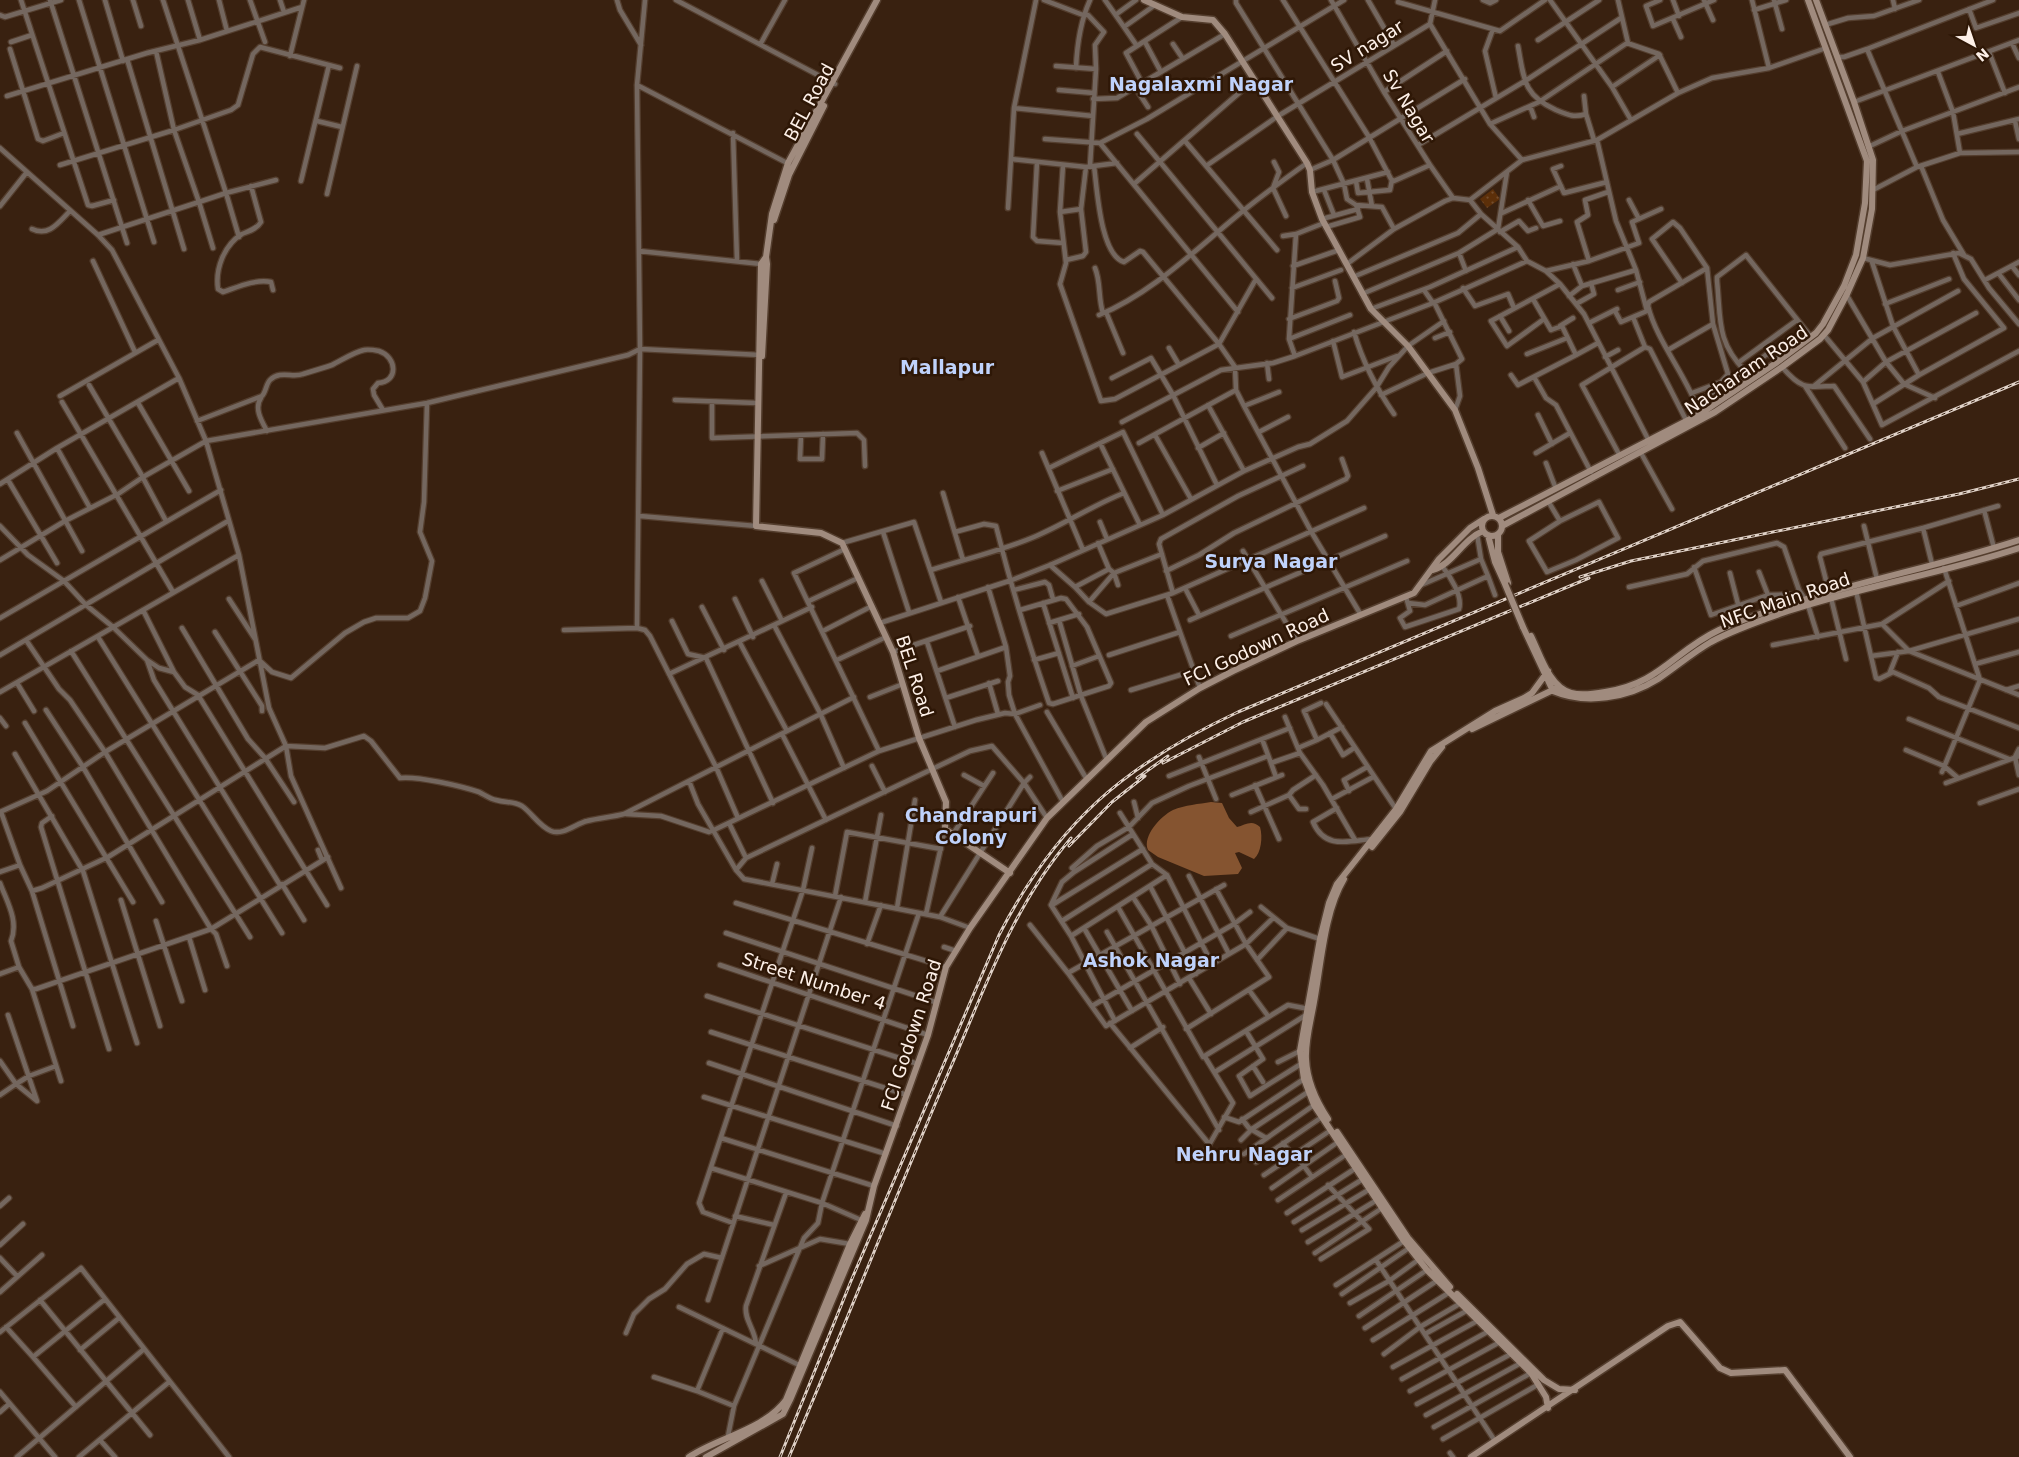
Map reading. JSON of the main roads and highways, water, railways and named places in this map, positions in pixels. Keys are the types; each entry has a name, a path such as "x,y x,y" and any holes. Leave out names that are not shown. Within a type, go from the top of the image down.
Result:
{"main road":[{"name":"BEL Road","path":"758,436 757,404 766,257 773,221 790,164 877,0"},
{"name":"BEL Road","path":"834,83 882,0"},
{"path":"1144,0 1182,17 1214,20 1278,116 1307,163 1310,170 1312,192 1324,223 1371,309 1408,346 1455,410 1496,517 1502,526 1498,534 1498,552 1507,583"},
{"name":"Nacharam Road","path":"1502,526 1546,499 1641,453 1651,443 1686,420 1700,414 1738,389 1782,364 1820,329 1845,293 1863,258 1873,190 1873,160 1870,146 1862,137 1808,0"},
{"name":"Nacharam Road","path":"1816,0 1854,102 1867,161 1865,202 1856,255 1845,293"},
{"name":"BEL Road","path":"766,257 761,264 758,526 821,533 844,546 893,652 919,738 946,802 944,829 1010,873"},
{"name":"Nacharam Road","path":"1484,519 1496,517 1546,499 1556,489 1620,456 1715,412 1824,335 1836,308"},
{"path":"1484,519 1483,533 1507,583 1524,626 1546,673 1556,689 1497,716 1445,744 1436,752 1400,812 1341,886 1325,939 1308,1011 1308,1078 1313,1093 1326,1115 1424,1259 1544,1380 1559,1389 1575,1390"},
{"name":"FCI Godown Road","path":"689,1457 728,1436 760,1422 777,1410 786,1400 799,1365 815,1335 862,1230 874,1186 928,1035 935,1002 946,967 970,928 1047,818 1106,758 1146,722 1200,688 1297,642 1361,615 1407,600 1433,570 1439,559 1459,538 1484,519"},
{"path":"1483,533 1498,534"},
{"name":"FCI Godown Road","path":"1433,570 1442,566 1468,539 1483,533"},
{"name":"NFC Main Road","path":"1556,689 1578,699 1610,697 1630,692 1659,678 1710,642 1805,599 1856,591 1912,573 1932,564 2019,540"},
{"name":"NFC Main Road","path":"1830,595 1877,579 1944,568 2019,548"},
{"path":"1546,673 1538,686 1524,698 1495,711 1431,751 1396,808 1337,884 1329,903 1320,939 1300,1051 1304,1079 1314,1105 1404,1241 1427,1270 1531,1373 1546,1397 1548,1408"},
{"name":"FCI Godown Road","path":"706,1457 783,1414 850,1244 867,1211"},
{"path":"1471,1457 1548,1408 1668,1326 1680,1322 1720,1368 1731,1373 1785,1370 1850,1457"}],"railway":[{"path":"780,1457 851,1281 999,935 1021,895 1045,860 1070,829 1098,801 1128,776 1161,753 1238,712 2019,382"},
{"path":"1580,577 1631,561 1959,494 2019,479"},
{"path":"1163,763 1243,722 1589,578"},
{"path":"1137,778 1168,756"},
{"path":"1069,846 1112,802 1145,776"},
{"path":"789,1457 988,978 1016,920 1033,891 1071,838"}],"district":[{"name":"Nagalaxmi Nagar","path":"1201,84"},
{"name":"Mallapur","path":"947,367"},
{"name":"Surya Nagar","path":"1271,561"},
{"name":"Chandrapuri Colony","path":"971,826"},
{"name":"Ashok Nagar","path":"1151,960"},
{"name":"Nehru Nagar","path":"1244,1154"}]}
